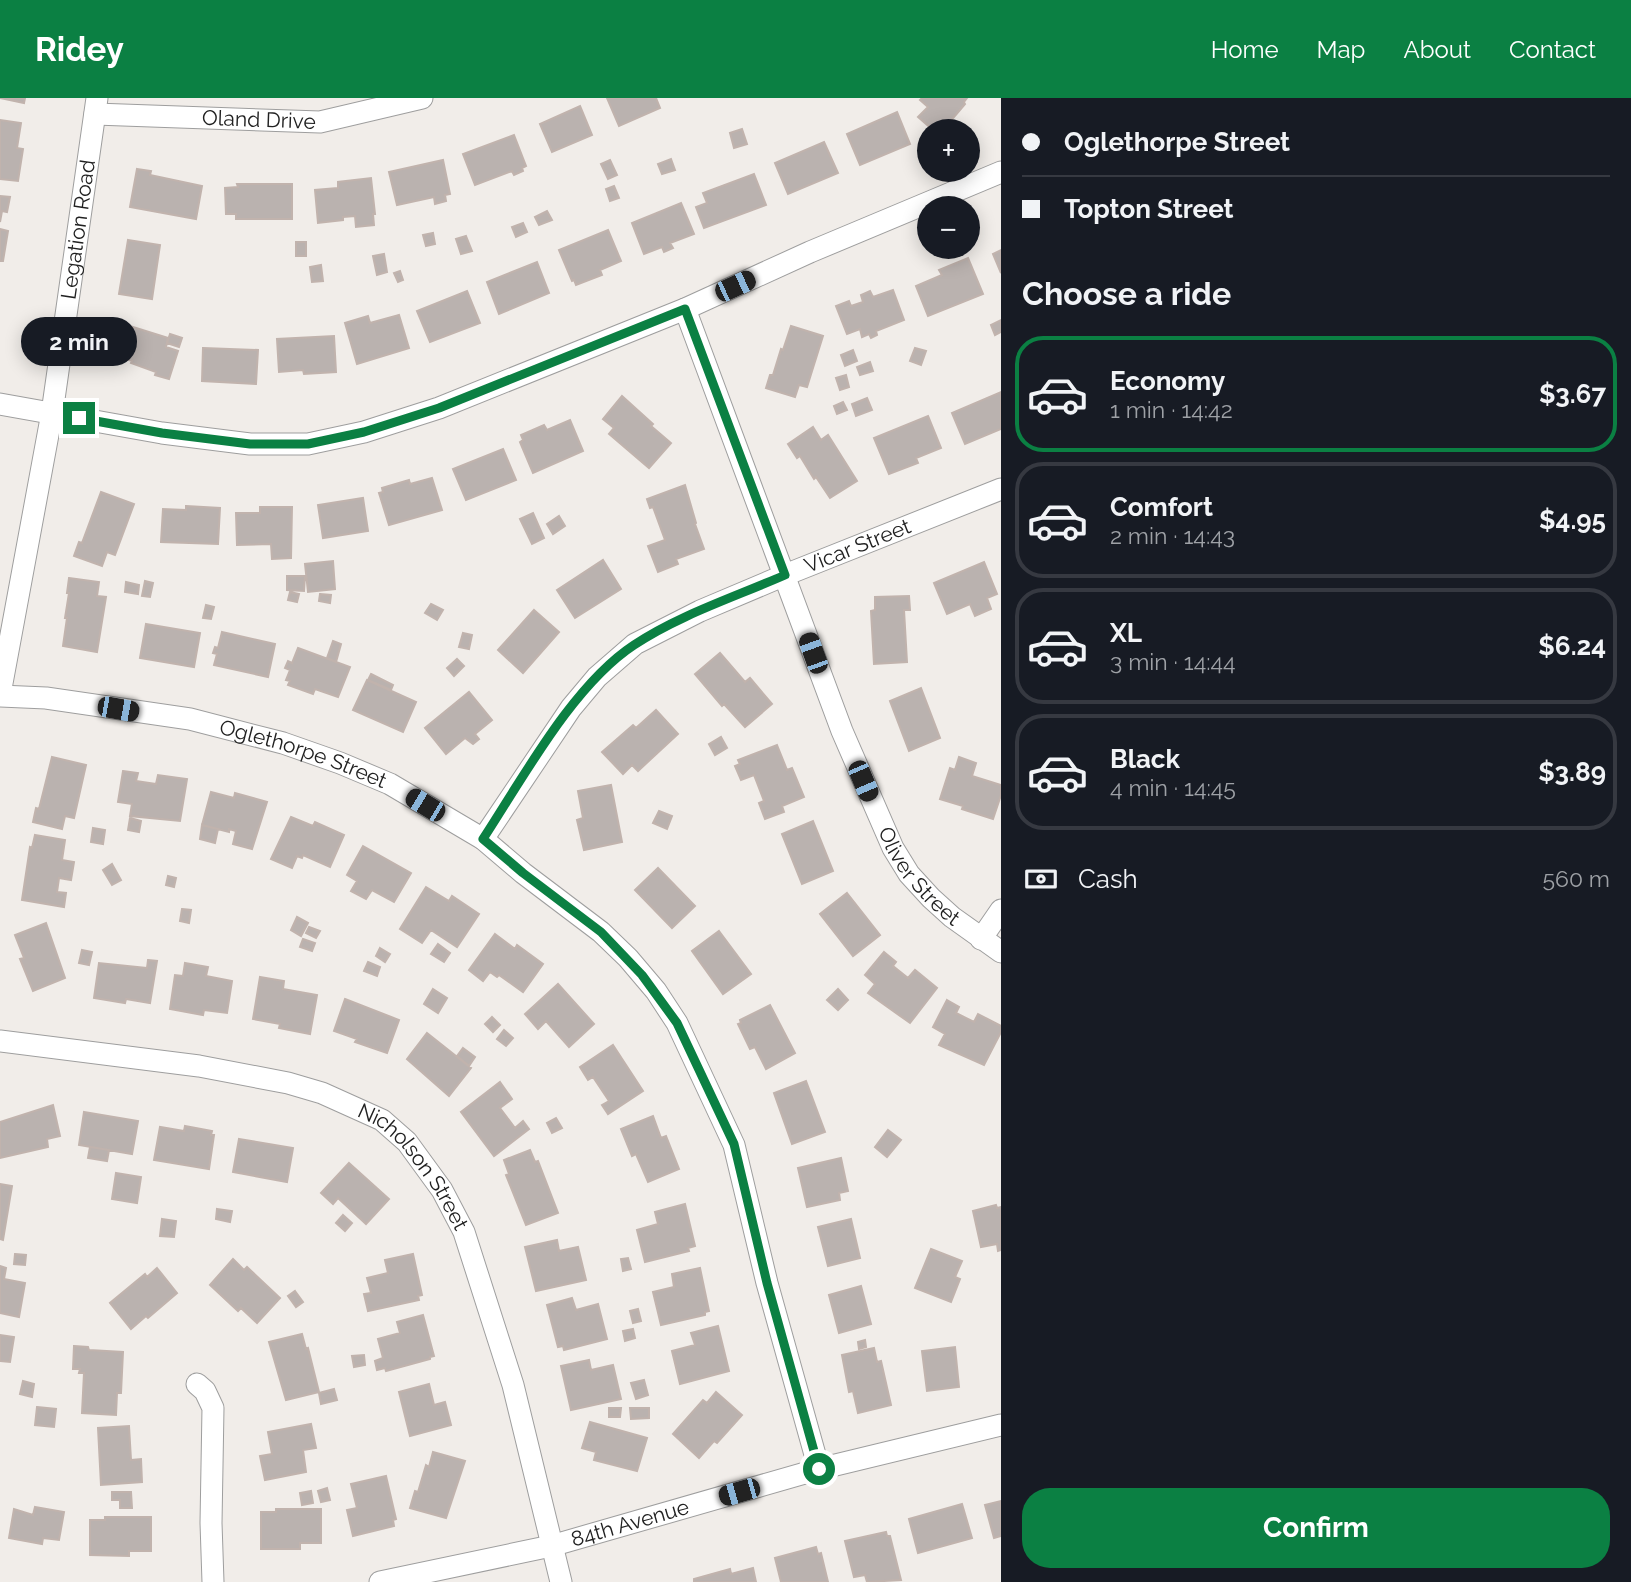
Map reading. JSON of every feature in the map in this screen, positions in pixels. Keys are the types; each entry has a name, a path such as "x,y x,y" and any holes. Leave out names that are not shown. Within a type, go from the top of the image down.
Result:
{"street":[{"name":"Oland Drive","path":"96,106 320,122 422,98"},
{"name":"Legation Road","path":"0,695 52,413 96,106"},
{"path":"0,404 162,433 237,442 308,444 364,432 439,408 685,309 810,252 1001,172"},
{"name":"Oliver Street","path":"685,309 842,731 892,848 909,874 952,918 1001,951"},
{"name":"Vicar Street","path":"483,839 570,708 597,677 635,644 700,611 785,575 1001,489"},
{"name":"Oglethorpe Street","path":"0,695 46,698 190,719 283,743 340,763 390,784 483,839 601,932 642,975 677,1023 734,1144 767,1283 819,1469"},
{"path":"981,939 1001,910"},
{"name":"Nicholson Street","path":"0,1041 199,1066 288,1083 322,1093 382,1120 407,1142 442,1190 464,1232 513,1385 561,1582"},
{"path":"197,1384 205,1391 213,1408 213,1582"},
{"name":"84th Avenue","path":"380,1582 551,1546 819,1469 1001,1426"}],"building":[{"path":"0,98 25,98 24,103"},
{"path":"607,98 656,98 660,108 619,126"},
{"path":"967,98 952,119 920,119 918,117 928,107 920,100"},
{"path":"580,106 592,135 552,152 540,124"},
{"path":"897,112 910,144 860,165 847,134"},
{"path":"0,120 21,123 17,148 23,149 18,181 0,179"},
{"path":"742,129 747,144 734,148 730,133"},
{"path":"514,135 526,166 522,168 523,171 514,175 512,171 475,185 463,154"},
{"path":"824,142 838,173 788,194 775,163"},
{"path":"671,159 675,170 662,174 658,164"},
{"path":"443,160 450,194 445,195 446,201 435,204 434,197 397,205 389,172"},
{"path":"610,160 617,175 608,179 601,164"},
{"path":"137,169 151,171 150,175 202,186 196,219 130,207"},
{"path":"754,174 766,205 704,228 696,207 707,203 703,193"},
{"path":"371,178 374,225 356,227 355,216 318,223 315,190 338,188 338,182"},
{"path":"237,184 292,184 292,219 236,219 236,214 226,214 225,188 238,187"},
{"path":"614,186 619,198 610,201 606,189"},
{"path":"0,196 10,197 7,212 2,211 0,222"},
{"path":"681,203 694,234 670,243 673,248 664,252 662,247 644,254 632,223"},
{"path":"547,211 552,220 539,225 535,217"},
{"path":"523,223 527,232 516,237 512,227"},
{"path":"0,229 8,231 3,261 0,261"},
{"path":"608,230 621,261 600,270 602,275 576,285 559,250"},
{"path":"433,233 435,244 426,246 423,235"},
{"path":"466,236 472,251 461,254 456,239"},
{"path":"128,240 160,245 152,299 119,294"},
{"path":"296,242 306,242 306,256 296,256"},
{"path":"1001,250 1001,273 993,254"},
{"path":"384,254 387,272 377,275 373,256"},
{"path":"968,259 983,294 928,316 916,286 942,275 939,270"},
{"path":"537,262 549,293 499,314 487,282"},
{"path":"321,265 323,281 312,282 310,267"},
{"path":"400,271 403,280 398,282 394,273"},
{"path":"893,290 904,320 876,331 877,335 871,338 869,334 862,337 860,329 847,334 836,306 849,301 851,306 863,302 861,295 870,291 873,297"},
{"path":"467,291 480,323 430,342 417,311"},
{"path":"399,315 409,348 357,364 345,323 368,316 370,323"},
{"path":"1001,320 1001,332 995,335 991,325"},
{"path":"117,322 168,338 166,347 178,351 169,379 155,375 156,372 131,363 132,361 106,353"},
{"path":"791,326 823,336 807,387 799,385 795,397 766,388"},
{"path":"170,334 182,338 179,347 167,343"},
{"path":"334,336 336,372 279,372 277,339"},
{"path":"203,348 258,350 256,384 202,381"},
{"path":"915,348 926,351 921,365 910,361"},
{"path":"853,350 857,361 845,366 841,355"},
{"path":"870,362 873,371 860,375 857,367"},
{"path":"846,375 849,387 840,390 836,378"},
{"path":"1001,392 1001,429 965,444 952,413"},
{"path":"622,396 671,443 649,468 609,434 614,428 603,419"},
{"path":"867,398 872,410 856,416 852,404"},
{"path":"843,402 847,410 837,414 834,406"},
{"path":"928,416 941,448 916,458 918,463 889,474 874,438"},
{"path":"570,420 583,451 533,473 520,442 523,440 521,435 544,425 547,430"},
{"path":"813,427 821,440 828,435 857,481 830,498 800,456 797,458 788,444"},
{"path":"503,449 516,480 466,500 453,469"},
{"path":"432,478 442,510 389,525 379,493 383,492 382,488 409,480 410,484"},
{"path":"685,485 704,549 676,559 678,564 658,572 648,546 665,540 653,507 650,508 647,499"},
{"path":"101,492 134,504 115,555 107,552 102,566 74,556 79,542 82,543"},
{"path":"363,498 368,531 323,538 318,505"},
{"path":"186,506 220,508 218,544 161,542 163,509 186,510"},
{"path":"260,507 292,507 291,558 272,559 271,544 237,545 236,513 260,513"},
{"path":"533,513 544,538 532,544 520,519"},
{"path":"559,516 565,526 553,534 547,524"},
{"path":"603,560 621,589 575,618 557,590"},
{"path":"333,561 335,589 308,592 305,564"},
{"path":"984,562 997,594 987,598 991,609 975,616 970,604 947,614 934,583"},
{"path":"287,576 305,576 304,591 287,590"},
{"path":"69,578 99,582 97,596 106,597 97,652 63,646"},
{"path":"145,581 153,583 150,597 142,596"},
{"path":"126,582 139,585 138,594 125,592"},
{"path":"290,592 299,594 297,602 288,600"},
{"path":"320,594 331,595 330,603 319,601"},
{"path":"909,596 910,610 904,610 907,662 874,664 871,611 875,610 875,597"},
{"path":"431,604 443,610 437,620 425,613"},
{"path":"206,605 214,607 211,619 203,618"},
{"path":"534,610 559,632 523,673 498,650"},
{"path":"146,624 200,633 194,667 140,658"},
{"path":"222,632 275,644 268,677 214,665 217,654 213,653 215,647 218,648"},
{"path":"463,633 472,635 469,649 459,647"},
{"path":"333,641 341,644 336,662 327,658"},
{"path":"298,648 350,667 338,697 315,689 313,694 288,685 290,681 286,680 290,670 285,668 288,661 292,663"},
{"path":"720,653 745,682 750,678 772,704 745,727 724,704 722,706 695,674"},
{"path":"457,659 464,666 454,676 447,668"},
{"path":"371,674 393,685 391,690 368,680"},
{"path":"367,680 416,702 403,732 353,710"},
{"path":"921,688 940,738 909,751 890,701"},
{"path":"469,692 492,720 475,734 479,739 473,744 465,738 446,754 425,728"},
{"path":"656,710 678,734 638,771 632,765 623,774 602,752 633,725 636,728"},
{"path":"721,737 727,748 715,755 709,744"},
{"path":"777,745 787,770 792,768 804,797 782,806 784,812 765,819 759,803 764,801 754,775 741,780 735,766 740,764 738,760"},
{"path":"52,757 86,765 74,818 65,816 62,829 33,822 36,808 39,809"},
{"path":"959,757 976,763 972,776 1001,785 1001,795 993,819 940,799 950,768 955,770"},
{"path":"123,771 138,773 136,781 156,784 158,775 187,779 180,821 130,816 132,804 118,802"},
{"path":"611,785 622,842 584,850 577,820 583,818 578,791"},
{"path":"211,792 234,798 235,793 267,802 252,849 233,844 236,831 229,829 229,832 202,825"},
{"path":"659,811 672,816 667,829 653,823"},
{"path":"291,817 313,826 315,822 344,835 330,867 303,855 302,858 297,856 292,868 271,859"},
{"path":"130,818 141,821 139,832 128,830"},
{"path":"813,821 833,871 802,884 782,834"},
{"path":"202,825 218,829 215,843 200,839"},
{"path":"93,828 105,830 103,844 91,842"},
{"path":"35,835 65,840 62,860 74,862 71,880 59,878 57,892 66,893 64,907 22,900 30,847 32,848"},
{"path":"363,846 411,873 394,902 372,890 366,899 351,891 357,881 347,875"},
{"path":"112,864 121,880 112,885 103,870"},
{"path":"658,868 695,906 672,928 635,890"},
{"path":"168,876 176,878 174,887 166,885"},
{"path":"426,887 449,901 452,896 479,914 457,947 431,930 422,943 400,929"},
{"path":"847,893 880,935 853,956 820,914"},
{"path":"182,909 191,910 189,923 180,921"},
{"path":"297,917 308,923 301,936 291,930"},
{"path":"46,923 65,978 33,991 20,959 24,958 15,935"},
{"path":"309,927 320,931 316,938 306,933"},
{"path":"719,931 751,974 723,994 692,951"},
{"path":"495,934 515,949 517,945 543,964 523,992 499,975 497,977 490,972 483,981 469,970"},
{"path":"303,939 315,943 312,951 300,947"},
{"path":"438,944 450,953 444,962 431,954"},
{"path":"380,948 390,954 385,962 376,956"},
{"path":"82,950 92,952 89,965 79,963"},
{"path":"884,952 896,962 893,966 908,978 915,970 937,988 910,1023 868,993 875,984 865,975"},
{"path":"148,960 157,961 150,1003 126,999 125,1003 94,998 99,963 147,968"},
{"path":"368,962 380,967 377,976 364,971"},
{"path":"185,963 208,967 206,976 232,981 227,1013 204,1010 203,1015 170,1009 175,975 183,976"},
{"path":"260,977 284,981 283,989 317,995 310,1034 253,1019"},
{"path":"558,984 594,1024 569,1047 546,1021 538,1029 525,1014"},
{"path":"433,989 447,998 438,1013 424,1004"},
{"path":"838,989 848,1000 838,1010 827,1000"},
{"path":"345,999 399,1020 387,1053 355,1042 357,1039 334,1031"},
{"path":"947,1000 959,1007 956,1013 974,1022 978,1014 1001,1026 1001,1032 984,1065 939,1045 945,1034 933,1027"},
{"path":"770,1005 795,1053 766,1069 755,1047 750,1049 738,1024 741,1023 740,1020"},
{"path":"492,1017 500,1025 493,1032 485,1024"},
{"path":"504,1030 513,1038 506,1046 497,1039"},
{"path":"427,1033 471,1068 449,1096 407,1059"},
{"path":"613,1045 643,1091 608,1114 602,1105 609,1101 593,1077 588,1080 580,1067"},
{"path":"463,1048 475,1057 469,1066 457,1056"},
{"path":"806,1081 825,1132 792,1144 774,1093"},
{"path":"500,1082 512,1099 500,1108 515,1128 523,1121 529,1129 494,1156 461,1112"},
{"path":"53,1105 60,1136 47,1139 48,1147 0,1158 0,1122"},
{"path":"84,1112 138,1121 132,1154 79,1145"},
{"path":"653,1116 661,1138 666,1136 679,1169 648,1182 636,1154 632,1156 621,1129"},
{"path":"556,1118 562,1128 552,1133 547,1123"},
{"path":"185,1126 212,1131 211,1135 214,1135 209,1169 154,1160 160,1127 184,1131"},
{"path":"888,1130 901,1140 887,1157 875,1147"},
{"path":"239,1139 293,1148 287,1182 233,1172"},
{"path":"90,1147 109,1150 107,1161 88,1158"},
{"path":"530,1150 535,1162 538,1161 558,1213 526,1225 506,1175 509,1174 504,1160"},
{"path":"841,1158 848,1191 839,1193 840,1200 807,1207 798,1168"},
{"path":"349,1163 389,1199 366,1224 338,1198 333,1204 321,1193"},
{"path":"116,1173 141,1177 137,1203 112,1199"},
{"path":"0,1184 12,1186 3,1240 0,1239"},
{"path":"685,1204 695,1246 688,1248 689,1251 645,1262 637,1230 658,1224 655,1212"},
{"path":"996,1205 997,1208 1001,1207 1001,1250 998,1251 997,1244 981,1247 973,1211"},
{"path":"217,1209 232,1211 230,1222 216,1219"},
{"path":"343,1215 352,1223 345,1231 336,1223"},
{"path":"162,1219 176,1221 174,1237 160,1236"},
{"path":"851,1219 860,1258 828,1266 818,1227"},
{"path":"557,1240 559,1251 578,1247 586,1280 536,1291 525,1247"},
{"path":"931,1249 962,1261 955,1277 960,1279 951,1302 915,1288"},
{"path":"15,1254 26,1255 25,1265 14,1264"},
{"path":"413,1254 422,1295 418,1296 419,1300 368,1311 364,1294 371,1293 367,1278 388,1273 385,1260"},
{"path":"628,1258 631,1269 623,1271 621,1259"},
{"path":"233,1259 244,1270 247,1267 280,1298 257,1323 241,1308 238,1311 210,1285"},
{"path":"0,1266 6,1268 4,1279 25,1283 19,1317 0,1313"},
{"path":"157,1268 177,1293 131,1329 110,1303 145,1274 147,1277"},
{"path":"700,1268 709,1311 705,1312 705,1315 661,1325 653,1292 674,1287 672,1274"},
{"path":"861,1286 871,1324 839,1333 829,1295"},
{"path":"295,1291 303,1302 296,1307 288,1296"},
{"path":"572,1298 576,1310 598,1304 607,1339 564,1350 563,1346 558,1347 547,1305"},
{"path":"638,1309 641,1321 633,1323 630,1311"},
{"path":"423,1315 434,1356 386,1371 385,1368 377,1370 375,1361 383,1358 378,1339 400,1333 397,1322"},
{"path":"718,1326 729,1371 680,1384 672,1351 695,1345 691,1333"},
{"path":"633,1329 635,1338 625,1341 623,1331"},
{"path":"302,1334 319,1392 286,1400 269,1342"},
{"path":"0,1335 14,1337 10,1362 0,1361"},
{"path":"865,1340 866,1347 859,1349 858,1342"},
{"path":"74,1346 88,1347 89,1350 123,1352 121,1393 117,1393 116,1415 82,1413 84,1373 79,1373 80,1369 73,1369"},
{"path":"955,1347 959,1387 927,1391 922,1351"},
{"path":"874,1348 877,1362 881,1361 891,1405 858,1413 853,1391 849,1392 842,1355"},
{"path":"364,1355 365,1365 354,1367 352,1356"},
{"path":"589,1360 591,1370 613,1365 621,1399 571,1410 561,1366"},
{"path":"644,1380 648,1395 636,1399 631,1383"},
{"path":"23,1381 34,1384 32,1397 20,1394"},
{"path":"429,1384 434,1405 445,1402 451,1425 410,1436 399,1392"},
{"path":"334,1389 337,1400 321,1404 319,1393"},
{"path":"716,1392 742,1415 717,1443 714,1441 699,1458 673,1434 703,1400 707,1403"},
{"path":"37,1407 56,1409 54,1427 35,1425"},
{"path":"609,1408 621,1408 620,1417 609,1417"},
{"path":"630,1408 649,1408 649,1418 631,1419"},
{"path":"590,1422 647,1438 637,1471 594,1460 596,1452 582,1448"},
{"path":"311,1424 316,1448 303,1450 306,1472 265,1480 260,1456 272,1454 268,1432"},
{"path":"129,1426 131,1460 141,1459 142,1482 101,1485 98,1428"},
{"path":"433,1452 465,1461 446,1518 410,1508"},
{"path":"386,1476 396,1519 393,1520 394,1526 353,1536 347,1510 357,1508 351,1484"},
{"path":"327,1488 330,1500 321,1502 318,1491"},
{"path":"311,1491 313,1503 302,1505 300,1493"},
{"path":"112,1492 131,1492 132,1508 120,1508 120,1500 112,1500"},
{"path":"1001,1501 1001,1536 994,1538 985,1505"},
{"path":"962,1504 972,1538 918,1553 909,1519"},
{"path":"35,1507 64,1512 59,1540 43,1538 42,1544 9,1538 14,1509 33,1515"},
{"path":"276,1509 321,1509 321,1543 300,1543 300,1549 261,1549 261,1512 276,1512"},
{"path":"105,1517 151,1517 151,1551 129,1551 129,1556 90,1555 90,1520 105,1520"},
{"path":"886,1532 887,1536 890,1536 901,1580 867,1582 865,1575 854,1577 845,1541"},
{"path":"816,1547 818,1554 821,1553 828,1582 781,1582 775,1558"},
{"path":"753,1568 756,1582 694,1582 694,1579 730,1569 731,1574"}],"route":[{"path":"79,418 162,433 250,444 308,444 364,432 439,408 565,355 685,309 785,575 700,611 635,644 618,657 570,708 483,839 601,932 628,958 677,1023 734,1144 767,1283 819,1469"}]}
